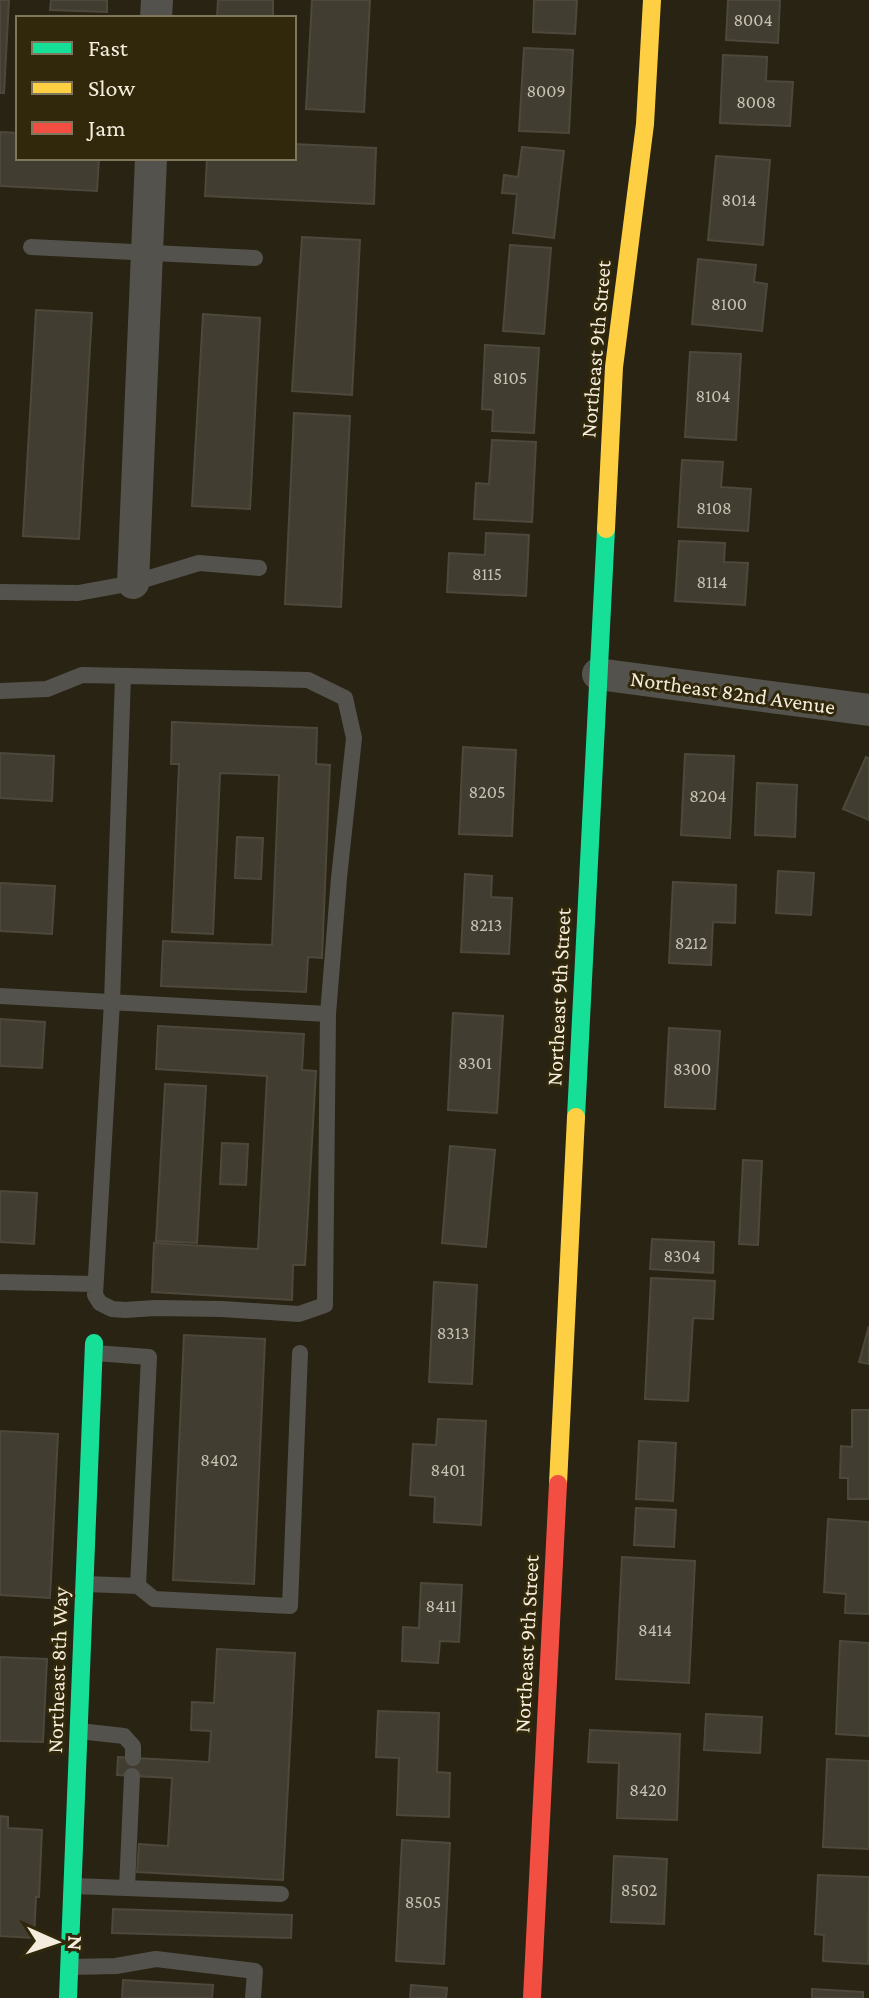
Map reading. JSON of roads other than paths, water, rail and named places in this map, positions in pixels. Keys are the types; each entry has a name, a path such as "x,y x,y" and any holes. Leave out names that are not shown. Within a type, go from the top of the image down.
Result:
{"street":[{"name":"Northeast 9th Street","path":"532,1998 614,367 645,124 652,0"},
{"path":"133,583 151,160"},
{"name":"Northeast 82nd Avenue","path":"598,674 869,710"},
{"name":"Northeast 8th Way","path":"68,1998 94,1348"}],"lane":[{"path":"31,247 255,258"},
{"path":"0,592 78,593 133,583 199,563 259,568"},
{"path":"0,691 47,689 82,675 308,680 345,698 354,738 328,1014 325,1305 299,1314 222,1309 112,1309 100,1303 95,1295 112,1002 123,676"},
{"path":"0,996 328,1014"},
{"path":"0,1282 95,1284"},
{"path":"94,1348 149,1357 138,1586"},
{"path":"84,1584 138,1586 154,1599 290,1606 300,1353"},
{"path":"79,1731 124,1736 133,1746 133,1758"},
{"path":"127,1888 132,1776"},
{"path":"73,1886 281,1894"},
{"path":"70,1967 116,1966 156,1959 255,1971 253,1998"}]}
